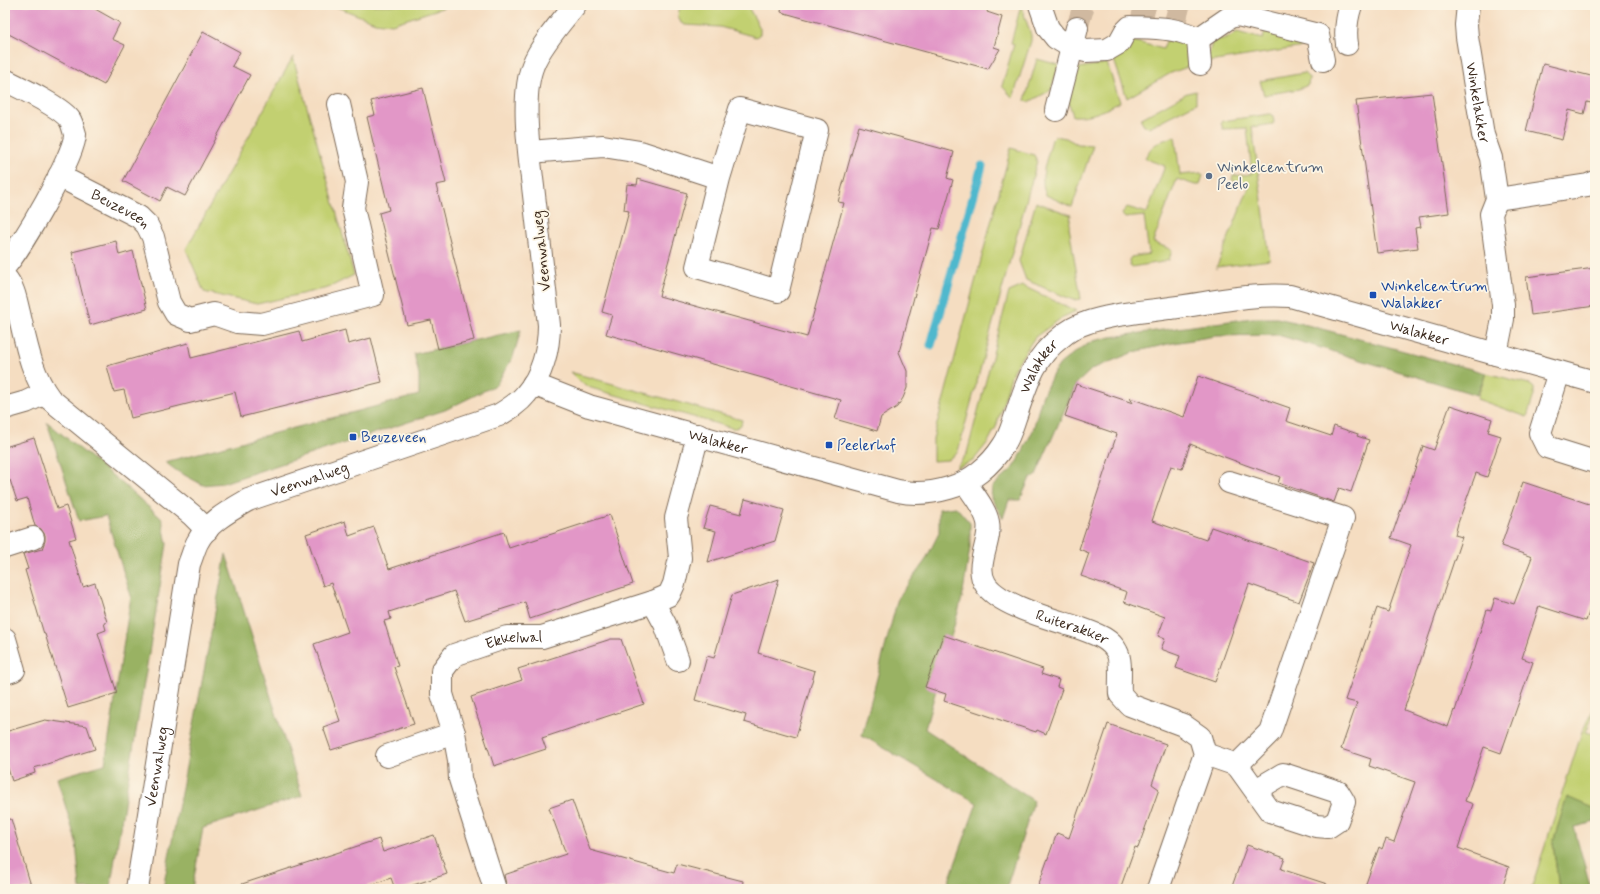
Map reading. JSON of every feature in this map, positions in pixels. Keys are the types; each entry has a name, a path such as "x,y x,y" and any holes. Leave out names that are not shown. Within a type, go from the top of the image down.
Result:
{"street":[{"name":"Veenwalweg","path":"137,889 189,564 198,542 207,530 223,515 248,500 499,415 516,404 526,394 541,370 546,350 549,325 526,103 528,82 533,65 541,49 575,5"},
{"path":"1040,5 1048,28 1056,38 1075,38 1086,51 1107,50 1119,42 1130,27 1168,29 1188,33 1201,30 1238,15 1318,35 1323,60"},
{"path":"1347,44 1346,37 1348,15 1351,5"},
{"name":"Winkelakker","path":"1468,5 1466,25 1467,37 1483,135 1491,158 1497,199 1491,214 1503,305 1503,319 1496,354"},
{"path":"1200,64 1201,30"},
{"path":"1056,110 1075,38"},
{"path":"5,80 58,109 70,119 75,134 71,151 58,176 25,238 13,257 5,266"},
{"name":"Beuzeveen","path":"58,176 139,217 147,225 153,237 169,302 176,314 190,320 214,314 237,322 262,324 373,295 353,208 357,182 339,104"},
{"path":"740,109 817,130 778,290 697,267 719,178 740,109"},
{"path":"530,152 603,146 640,152 719,178"},
{"path":"1497,199 1588,185 1595,182"},
{"path":"5,276 14,294 32,366 37,380 45,393 50,399 192,515 207,530"},
{"name":"Walakker","path":"533,384 589,406 908,493 928,493 944,490 965,482 986,465 1003,446 1010,432 1028,377 1047,348 1074,328 1088,322 1123,315 1249,296 1290,296 1595,382"},
{"path":"1559,372 1540,433 1548,447 1595,462"},
{"path":"5,408 26,402 45,393"},
{"name":"Ekkelwal","path":"494,889 460,779 459,760 454,733 442,694 442,671 454,655 507,637 542,637 654,602 669,595 674,584 680,558 676,518 698,435"},
{"name":"Ruiterakker","path":"965,482 988,522 988,534 981,569 985,584 994,593 1010,604 1104,637 1117,652 1120,694 1130,706 1183,725 1200,737 1205,754"},
{"path":"1229,482 1343,518 1270,732 1237,765"},
{"path":"5,547 33,538"},
{"path":"654,602 665,624 678,660"},
{"path":"5,639 14,670 5,673"},
{"path":"387,756 454,733"},
{"path":"1158,889 1205,754 1237,765 1256,790"}],"green space":[{"path":"332,5 451,5 392,24 375,22"},
{"path":"684,5 747,5 760,28 760,34 756,37 720,27 685,25 681,23 678,16 679,10"},
{"path":"1021,5 1031,35 1031,41 1013,98 1002,86 1014,44 1011,43"},
{"path":"1265,30 1305,41 1303,47 1209,62 1208,57 1213,39 1226,39 1237,32 1263,39"},
{"path":"1169,34 1186,39 1190,66 1171,73 1127,98 1114,60 1126,51 1133,41 1163,49"},
{"path":"293,57 354,275 328,288 257,304 204,292 186,249"},
{"path":"1037,59 1059,65 1051,90 1029,102 1025,100"},
{"path":"1107,63 1120,102 1097,113 1086,116 1073,116 1068,100 1078,68"},
{"path":"1304,73 1309,78 1308,85 1299,89 1264,95 1260,81"},
{"path":"1196,91 1196,103 1149,127 1144,126 1140,119 1187,93"},
{"path":"1270,114 1273,116 1273,124 1252,127 1270,260 1217,267 1216,269 1249,187 1232,180 1233,176 1252,174 1247,128 1223,129 1221,123 1222,121"},
{"path":"1055,136 1066,138 1077,144 1093,145 1072,207 1046,195 1044,188 1044,167 1052,139"},
{"path":"1175,136 1180,175 1201,173 1203,175 1200,185 1195,185 1177,179 1153,242 1172,250 1169,260 1131,267 1129,260 1131,257 1149,254 1144,216 1125,218 1122,213 1127,207 1147,213 1165,166 1145,158 1154,146 1161,141"},
{"path":"1011,148 1034,155 1037,161 958,451 948,460 933,461 933,439"},
{"path":"1036,202 1071,215 1069,227 1081,299 1073,300 1026,280 1019,261"},
{"path":"1023,286 1076,311 1063,317 1035,337 1013,370 996,427 988,442 973,461 956,468 967,453 1009,292"},
{"path":"1252,318 1277,318 1307,325 1486,373 1477,395 1278,335 1215,336 1168,344 1134,352 1092,369 1076,384 1035,477 1030,478 1020,500 1009,500 1003,518 991,498 992,487 1012,469 1021,455 1033,430 1042,397 1053,374 1060,364 1075,352 1093,341 1111,337"},
{"path":"521,330 513,357 496,385 445,410 223,483 203,485 177,471 165,462 419,395 419,375 414,354"},
{"path":"570,372 742,420 741,425 736,428 732,428 591,388 580,382"},
{"path":"1486,373 1529,384 1534,388 1534,395 1527,417 1477,399"},
{"path":"47,422 124,485 162,519 167,544 110,889 80,889 76,841 57,778 105,764 131,596 106,516 79,521"},
{"path":"956,507 970,523 970,548 962,598 925,729 1034,801 1006,889 946,889 977,803 862,735 898,598 925,561 939,533 939,509"},
{"path":"226,554 302,796 203,828 192,889 163,889"},
{"path":"1595,706 1595,711 1586,732 1595,734 1595,809 1567,798 1553,842 1559,889 1531,889 1582,732"},
{"path":"1567,797 1595,809 1595,822 1574,827 1591,889 1559,889 1553,842"}],"building":[{"path":"5,5 88,5 120,23 112,39 125,45 104,85 5,32"},
{"path":"782,5 989,5 987,12 1002,17 994,47 1000,49 988,69 781,12"},
{"path":"203,32 240,52 232,66 250,75 185,196 167,187 160,201 123,181"},
{"path":"1543,64 1595,77 1595,104 1587,102 1584,114 1569,110 1562,140 1526,131"},
{"path":"423,88 446,183 436,185 474,340 438,349 431,320 407,325 379,213 389,210 367,117 375,115 371,101"},
{"path":"1432,93 1449,213 1419,217 1421,227 1415,228 1418,248 1377,253 1356,101"},
{"path":"859,126 954,152 947,178 953,180 939,229 933,228 899,352 907,371 907,388 897,407 881,417 877,431 835,419 841,400 606,334 612,315 602,312 629,211 624,210 627,184 637,185 638,179 687,193 659,296 807,337 844,203 838,202"},
{"path":"116,241 119,255 133,251 147,309 90,325 72,252"},
{"path":"1595,268 1595,306 1531,315 1526,277"},
{"path":"345,330 348,344 371,338 382,382 241,417 235,392 131,418 124,390 114,392 107,366 188,343 191,358 299,331 302,342"},
{"path":"1198,376 1290,408 1286,421 1331,436 1334,426 1358,434 1357,436 1369,440 1351,492 1339,488 1334,502 1278,483 1280,477 1190,444 1182,469 1171,466 1152,521 1206,540 1211,527 1314,563 1299,602 1249,584 1215,682 1176,668 1180,656 1161,649 1165,639 1158,636 1165,617 1124,602 1127,592 1081,576 1089,553 1079,549 1117,434 1065,416 1076,384 1133,403 1130,398 1184,417"},
{"path":"1450,405 1492,419 1488,432 1501,436 1487,477 1476,473 1458,523 1455,535 1462,537 1404,710 1448,727 1454,710 1455,711 1487,610 1491,611 1495,598 1514,604 1532,557 1501,546 1523,482 1595,506 1595,595 1586,621 1539,606 1522,658 1533,662 1501,753 1484,747 1465,801 1473,804 1458,848 1509,867 1502,889 1364,889 1379,847 1382,849 1386,839 1394,842 1415,782 1369,766 1371,759 1341,749 1357,703 1345,700 1377,608 1388,612 1411,545 1391,538 1423,446 1434,450"},
{"path":"34,438 57,509 66,506 76,538 69,540 83,587 95,583 107,622 104,623 106,630 98,633 117,693 68,708 25,570 28,569 23,554 42,549 45,541 45,535 41,529 35,526 27,498 17,501 10,480 5,482 5,447"},
{"path":"745,499 784,510 775,541 708,562 716,531 703,528 710,506 741,514"},
{"path":"610,515 633,584 530,619 525,602 465,621 454,591 389,612 391,619 384,621 398,666 394,667 414,724 331,750 323,727 340,721 314,644 348,632 331,583 323,586 306,534 345,521 349,536 374,527 389,569 504,532 509,548"},
{"path":"779,579 758,653 815,671 796,737 744,722 746,715 695,700 707,656 714,658 732,595"},
{"path":"943,635 1043,669 1041,674 1059,680 1057,687 1062,689 1046,734 944,701 946,694 925,687"},
{"path":"611,639 621,639 644,704 542,738 546,749 494,766 471,697 522,680 518,669"},
{"path":"45,720 87,726 95,749 34,768 35,773 12,781 5,759 5,732"},
{"path":"1108,724 1166,744 1152,784 1159,789 1138,848 1135,847 1120,889 1037,889 1057,833 1069,838"},
{"path":"572,800 590,850 674,873 677,864 743,881 742,889 507,889 504,875 566,854 549,808"},
{"path":"11,819 32,889 5,889 5,820"},
{"path":"434,835 447,874 401,889 395,889 391,878 358,889 243,889 242,884 379,839 383,852"},
{"path":"1247,845 1285,858 1281,869 1327,884 1326,889 1231,889"}],"waterway":[{"path":"931,345 982,166"}],"tunnel":[{"path":"1077,28 1084,5"},
{"path":"1134,5 1194,21"}],"place":[{"name":"Winkelcentrum Peelo","path":"1209,176"},
{"name":"Winkelcentrum Walakker","path":"1373,295"},
{"name":"Beuzeveen","path":"353,437"},
{"name":"Peelerhof","path":"829,445"}]}
